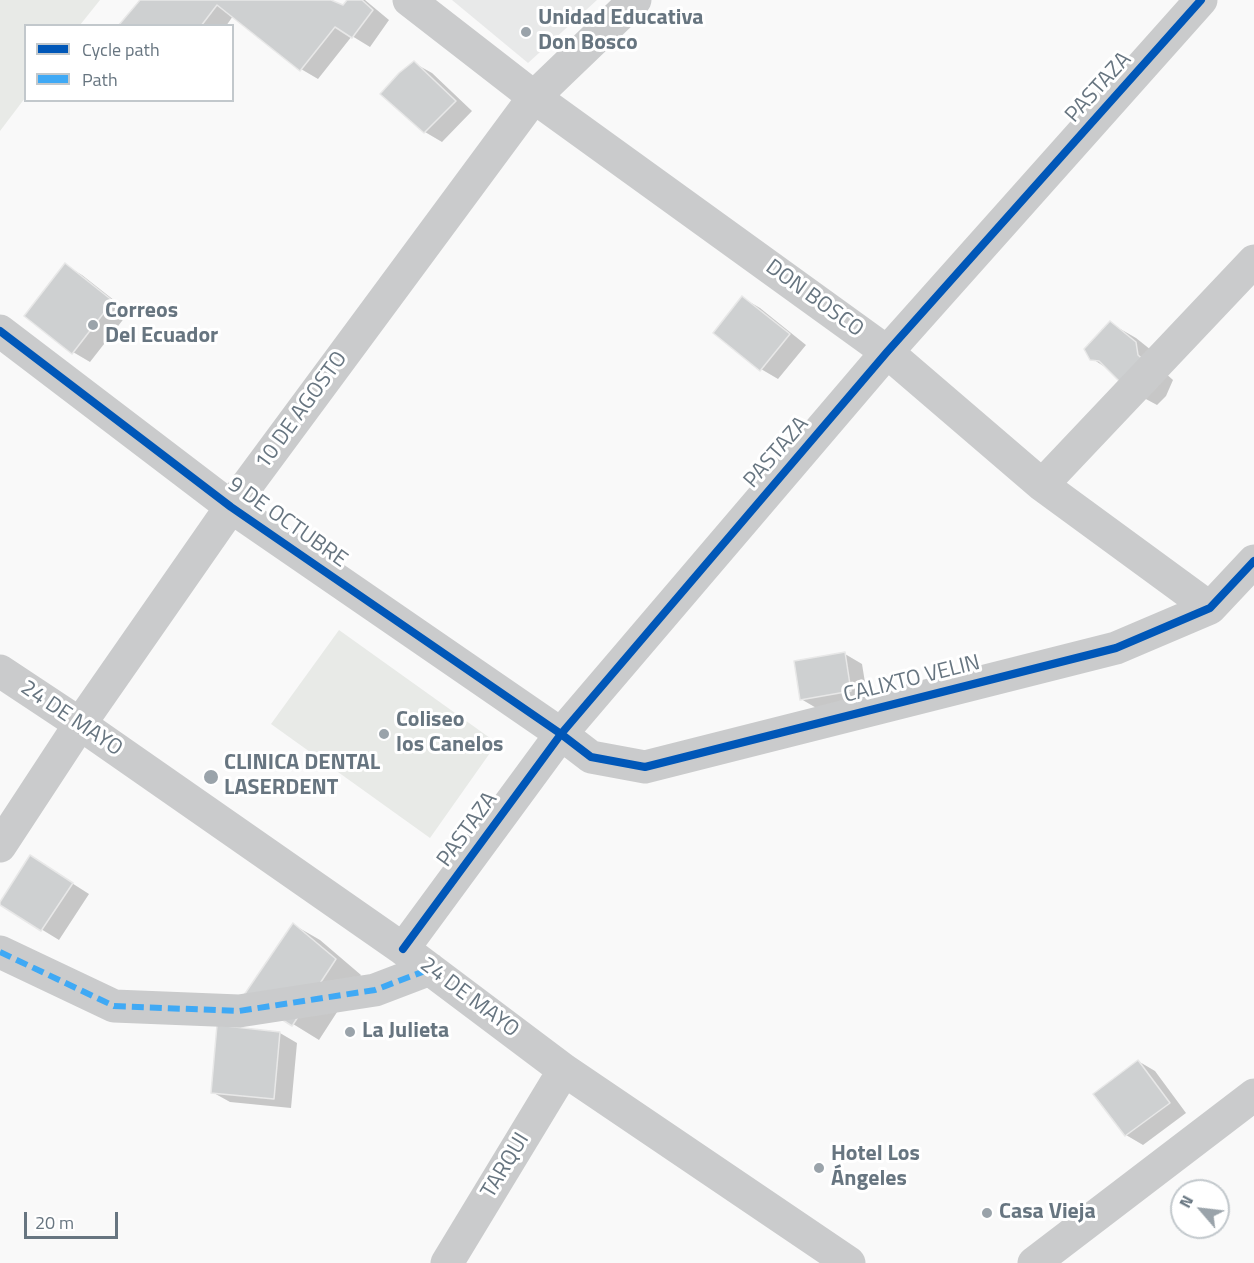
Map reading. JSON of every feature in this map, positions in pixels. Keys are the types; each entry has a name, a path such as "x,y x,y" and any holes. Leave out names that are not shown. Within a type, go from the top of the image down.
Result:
{"street":[{"name":"DON BOSCO","path":"409,0 534,97 887,352 1042,485 1210,608"},
{"name":"10 DE AGOSTO","path":"0,846 80,724 231,507 534,97 635,0"},
{"name":"PASTAZA","path":"404,949 561,734 887,352 1202,0"},
{"path":"1042,485 1254,261"},
{"name":"9 DE OCTUBRE","path":"0,331 231,507 561,734"},
{"name":"CALIXTO VELIN","path":"561,734 591,757 645,766 1116,648 1210,608 1254,561"},
{"name":"24 DE MAYO","path":"0,671 404,949 564,1070 849,1263"},
{"path":"0,952 114,1006 239,1011 375,990 430,969"},
{"name":"TARQUI","path":"447,1263 564,1070"},
{"path":"1034,1263 1254,1095"}],"shaded area":[{"path":"0,0 100,0 81,24 24,24 24,99 0,131"},
{"name":"Unidad Educativa Don Bosco","path":"452,0 597,0 528,63"},
{"name":"Coliseo los Canelos","path":"339,630 497,743 430,838 271,724"}],"building":[{"path":"140,0 331,0 343,5 347,0 362,0 373,10 352,38 335,27 300,71 217,5 203,24 120,24"},
{"path":"414,61 456,101 424,133 380,94 399,73"},
{"path":"65,263 113,301 72,354 24,316"},
{"path":"742,296 790,334 760,371 713,333"},
{"path":"1110,321 1136,342 1138,355 1148,364 1130,392 1099,361 1090,360 1084,349"},
{"path":"845,652 851,691 800,700 794,661"},
{"path":"30,855 73,883 41,931 0,905"},
{"path":"293,923 336,959 292,1026 244,995"},
{"path":"217,1025 280,1032 274,1099 211,1093"},
{"path":"1138,1060 1170,1103 1125,1136 1093,1094"}],"marked path":[{"path":"0,952 114,1006 239,1011 375,990 430,969"}],"cycle path":[{"path":"403,949 561,734 887,352 1201,0"},
{"path":"0,331 231,507 591,757 645,767 1116,648 1210,608 1254,561"}],"place":[{"name":"Unidad Educativa Don Bosco","path":"526,32"},
{"name":"Correos Del Ecuador","path":"93,325"},
{"name":"Coliseo los Canelos","path":"384,734"},
{"name":"CLINICA DENTAL LASERDENT","path":"211,777"},
{"name":"La Julieta","path":"350,1032"},
{"name":"Hotel Los Ángeles","path":"819,1168"},
{"name":"Casa Vieja","path":"987,1213"}]}
